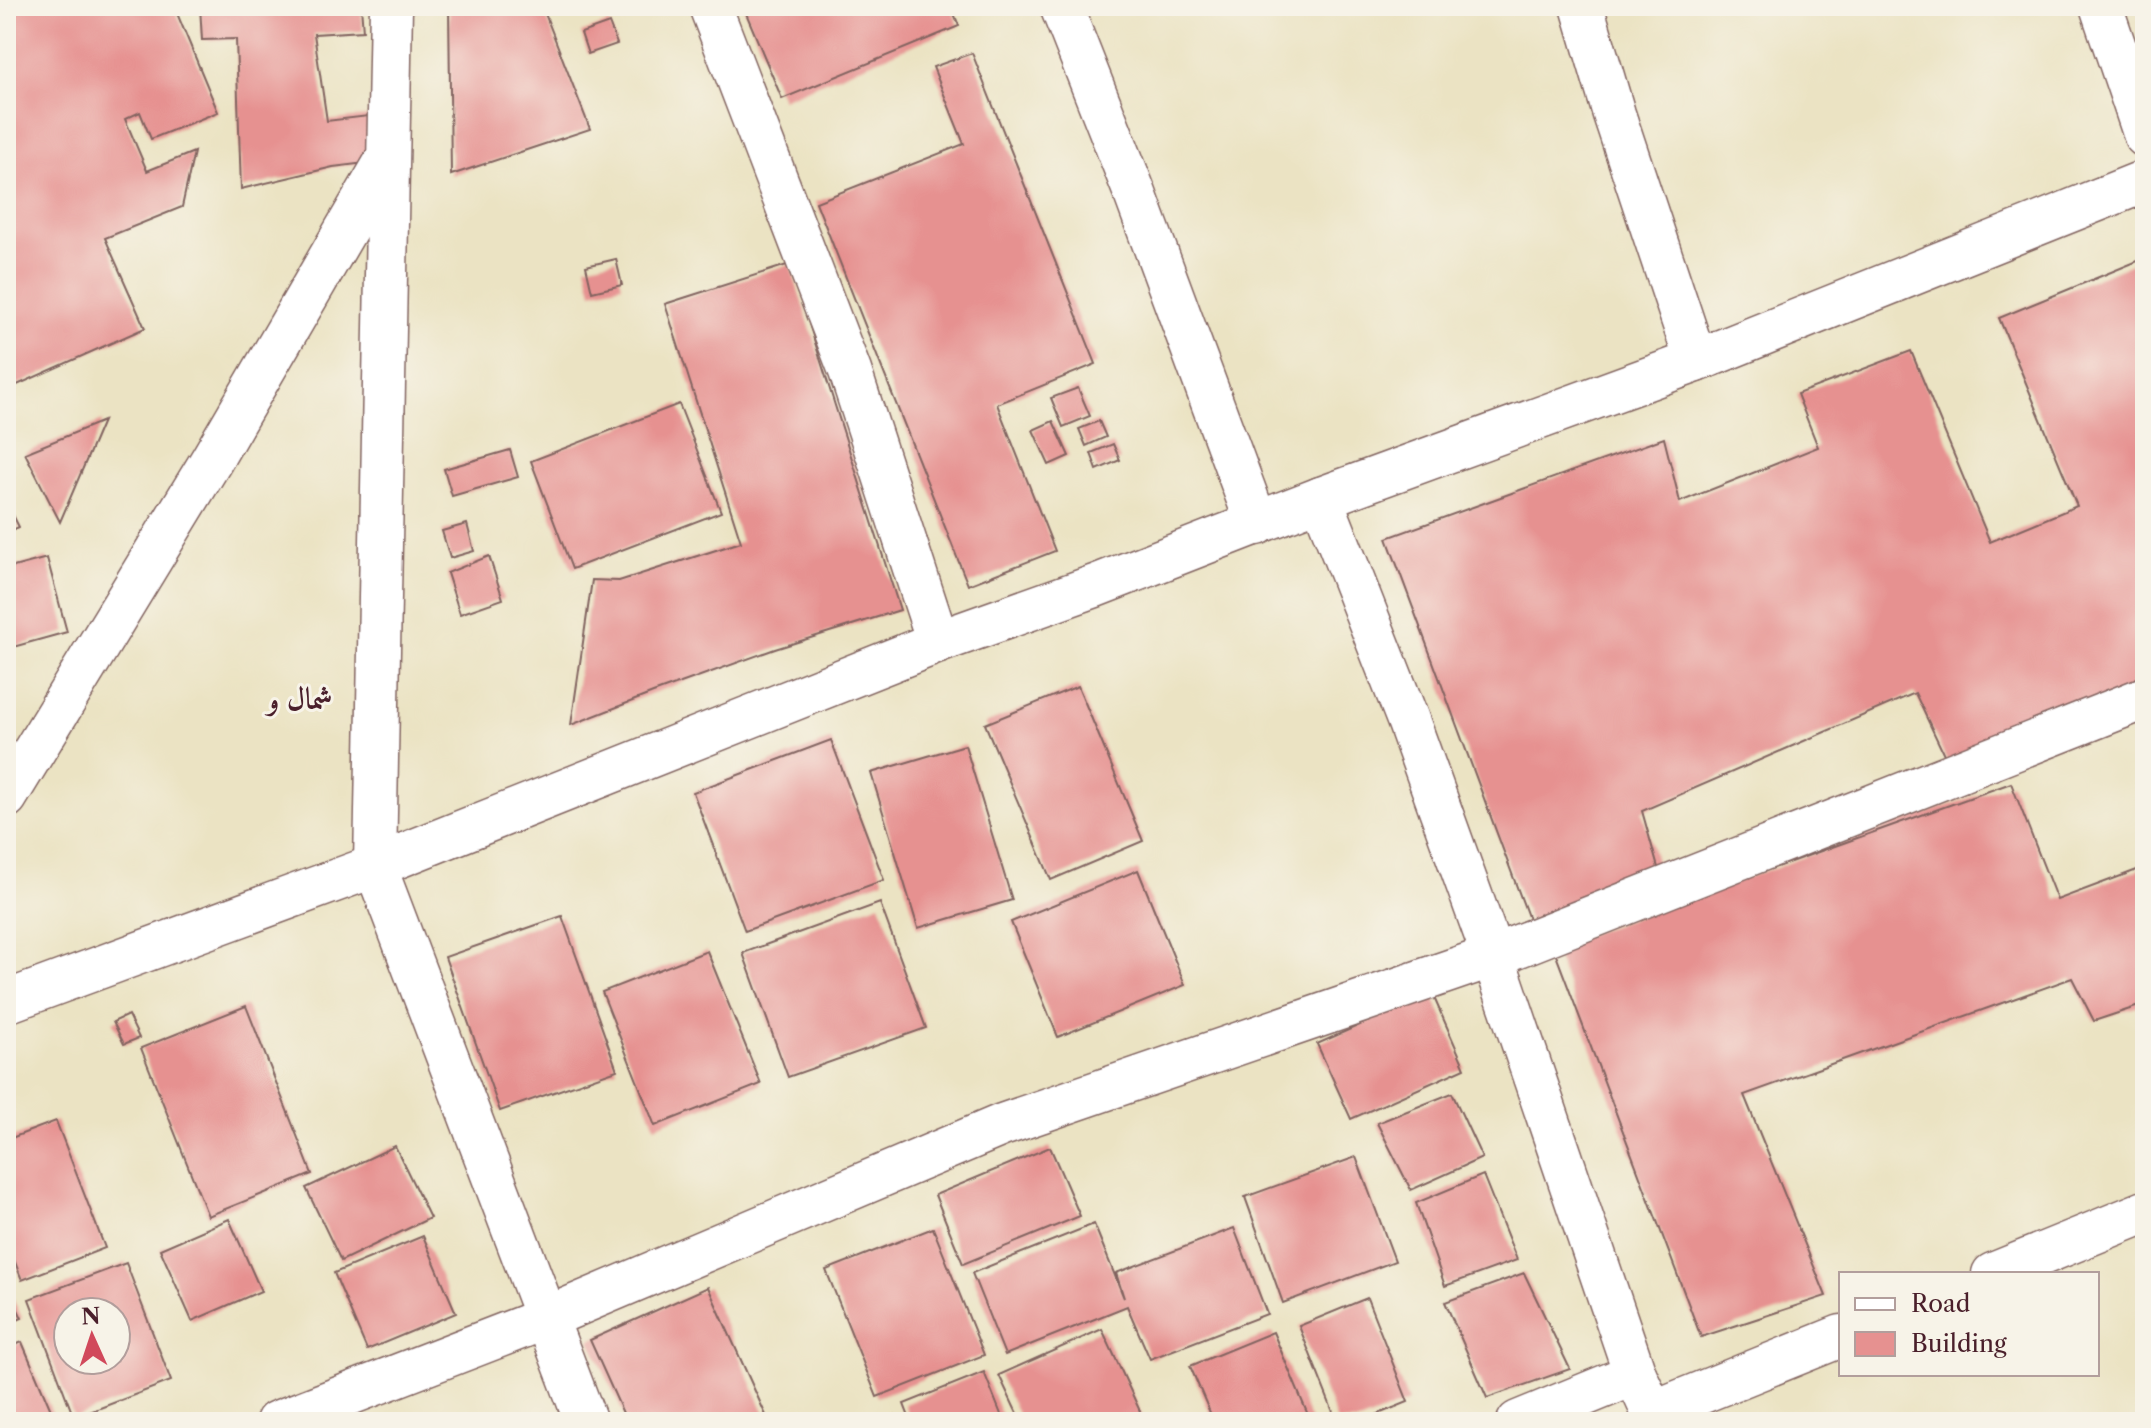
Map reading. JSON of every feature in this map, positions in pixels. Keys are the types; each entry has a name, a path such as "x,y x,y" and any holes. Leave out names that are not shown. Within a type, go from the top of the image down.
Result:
{"street":[{"path":"391,6 375,866 586,1422"},
{"path":"710,6 850,371 938,642"},
{"path":"1061,6 1134,191 1257,524"},
{"path":"1582,6 1614,114 1696,361"},
{"path":"2101,6 2145,136"},
{"path":"6,797 211,461 389,156"},
{"path":"6,1002 375,866 938,642 1696,361 2145,181"},
{"path":"1321,498 1408,720 1493,956 1635,1374 1655,1417 1839,1337"},
{"path":"277,1422 546,1318 1002,1125 1493,956 2145,698"},
{"path":"1998,1272 2145,1212"},
{"path":"1518,1422 1635,1374"}],"building":[{"path":"6,6 174,6 218,112 151,139 140,112 125,119 147,171 194,152 182,207 105,238 145,328 6,390"},
{"path":"200,6 361,6 363,31 314,34 327,121 368,116 374,162 333,167 241,189 236,39 202,40"},
{"path":"449,6 511,6 512,10 542,6 590,129 451,175"},
{"path":"743,6 951,6 959,26 782,99"},
{"path":"609,23 617,44 588,54 581,33"},
{"path":"972,53 1096,364 997,404 1055,551 968,585 816,202 964,144 933,67"},
{"path":"2145,258 2145,489 2139,492 2145,507 2145,685 1949,765 1915,693 1642,811 1660,875 1530,922 1387,538 1664,438 1680,502 1818,447 1797,394 1911,351 1990,542 2077,506 1999,318"},
{"path":"616,259 622,285 592,292 586,266"},
{"path":"790,264 900,610 775,649 571,725 592,580 619,581 741,542 665,304"},
{"path":"1078,388 1090,416 1063,427 1051,398"},
{"path":"679,404 721,512 572,569 531,461"},
{"path":"103,421 60,522 25,453"},
{"path":"1053,421 1069,456 1049,465 1033,430"},
{"path":"1099,421 1106,437 1086,446 1079,429"},
{"path":"1113,444 1120,460 1097,470 1091,453"},
{"path":"510,450 518,477 452,496 444,469"},
{"path":"6,501 19,527 6,533"},
{"path":"467,524 474,551 450,558 442,531"},
{"path":"489,556 503,599 460,614 447,573"},
{"path":"47,558 67,632 6,649 6,569"},
{"path":"1078,686 1143,841 1051,880 985,724"},
{"path":"831,740 884,880 745,931 693,792"},
{"path":"965,745 1012,900 918,928 871,773"},
{"path":"2011,783 2057,900 2145,867 2145,1004 2094,1021 2072,978 1744,1095 1826,1296 1701,1337 1553,947"},
{"path":"1138,870 1185,985 1058,1037 1011,922"},
{"path":"880,903 926,1028 788,1077 743,953"},
{"path":"562,916 617,1070 500,1111 445,957"},
{"path":"707,951 761,1084 655,1126 602,992"},
{"path":"1432,993 1465,1068 1351,1119 1317,1044"},
{"path":"246,1006 312,1174 208,1216 141,1048"},
{"path":"128,1015 139,1038 124,1044 113,1022"},
{"path":"1452,1093 1482,1158 1411,1190 1377,1123"},
{"path":"56,1121 105,1248 22,1280 6,1239 6,1140"},
{"path":"395,1146 430,1218 341,1261 306,1188"},
{"path":"1050,1147 1080,1216 963,1264 935,1195"},
{"path":"1356,1157 1395,1261 1283,1303 1245,1197"},
{"path":"1483,1175 1517,1260 1445,1286 1416,1203"},
{"path":"229,1219 261,1291 192,1321 160,1249"},
{"path":"1094,1224 1124,1298 1116,1273 1234,1228 1267,1314 1150,1359 1127,1306 1005,1355 972,1273"},
{"path":"933,1228 984,1355 877,1397 826,1270"},
{"path":"423,1236 456,1313 367,1350 334,1273"},
{"path":"126,1263 171,1381 74,1418 58,1376 132,1376 132,1296 52,1296 52,1360 29,1299"},
{"path":"1524,1273 1570,1369 1487,1398 1445,1302"},
{"path":"6,1285 22,1318 6,1325"},
{"path":"708,1287 769,1422 627,1422 590,1340"},
{"path":"1367,1298 1408,1402 1359,1422 1337,1422 1299,1326"},
{"path":"1102,1329 1145,1422 1021,1422 999,1375"},
{"path":"1273,1332 1311,1422 1214,1422 1190,1366"},
{"path":"22,1342 56,1422 6,1422 6,1349"},
{"path":"984,1372 1004,1422 911,1422 904,1404"},
{"path":"895,1415 898,1422 875,1422"}],"district":[{"name":"شمال و","path":"300,699"}]}
